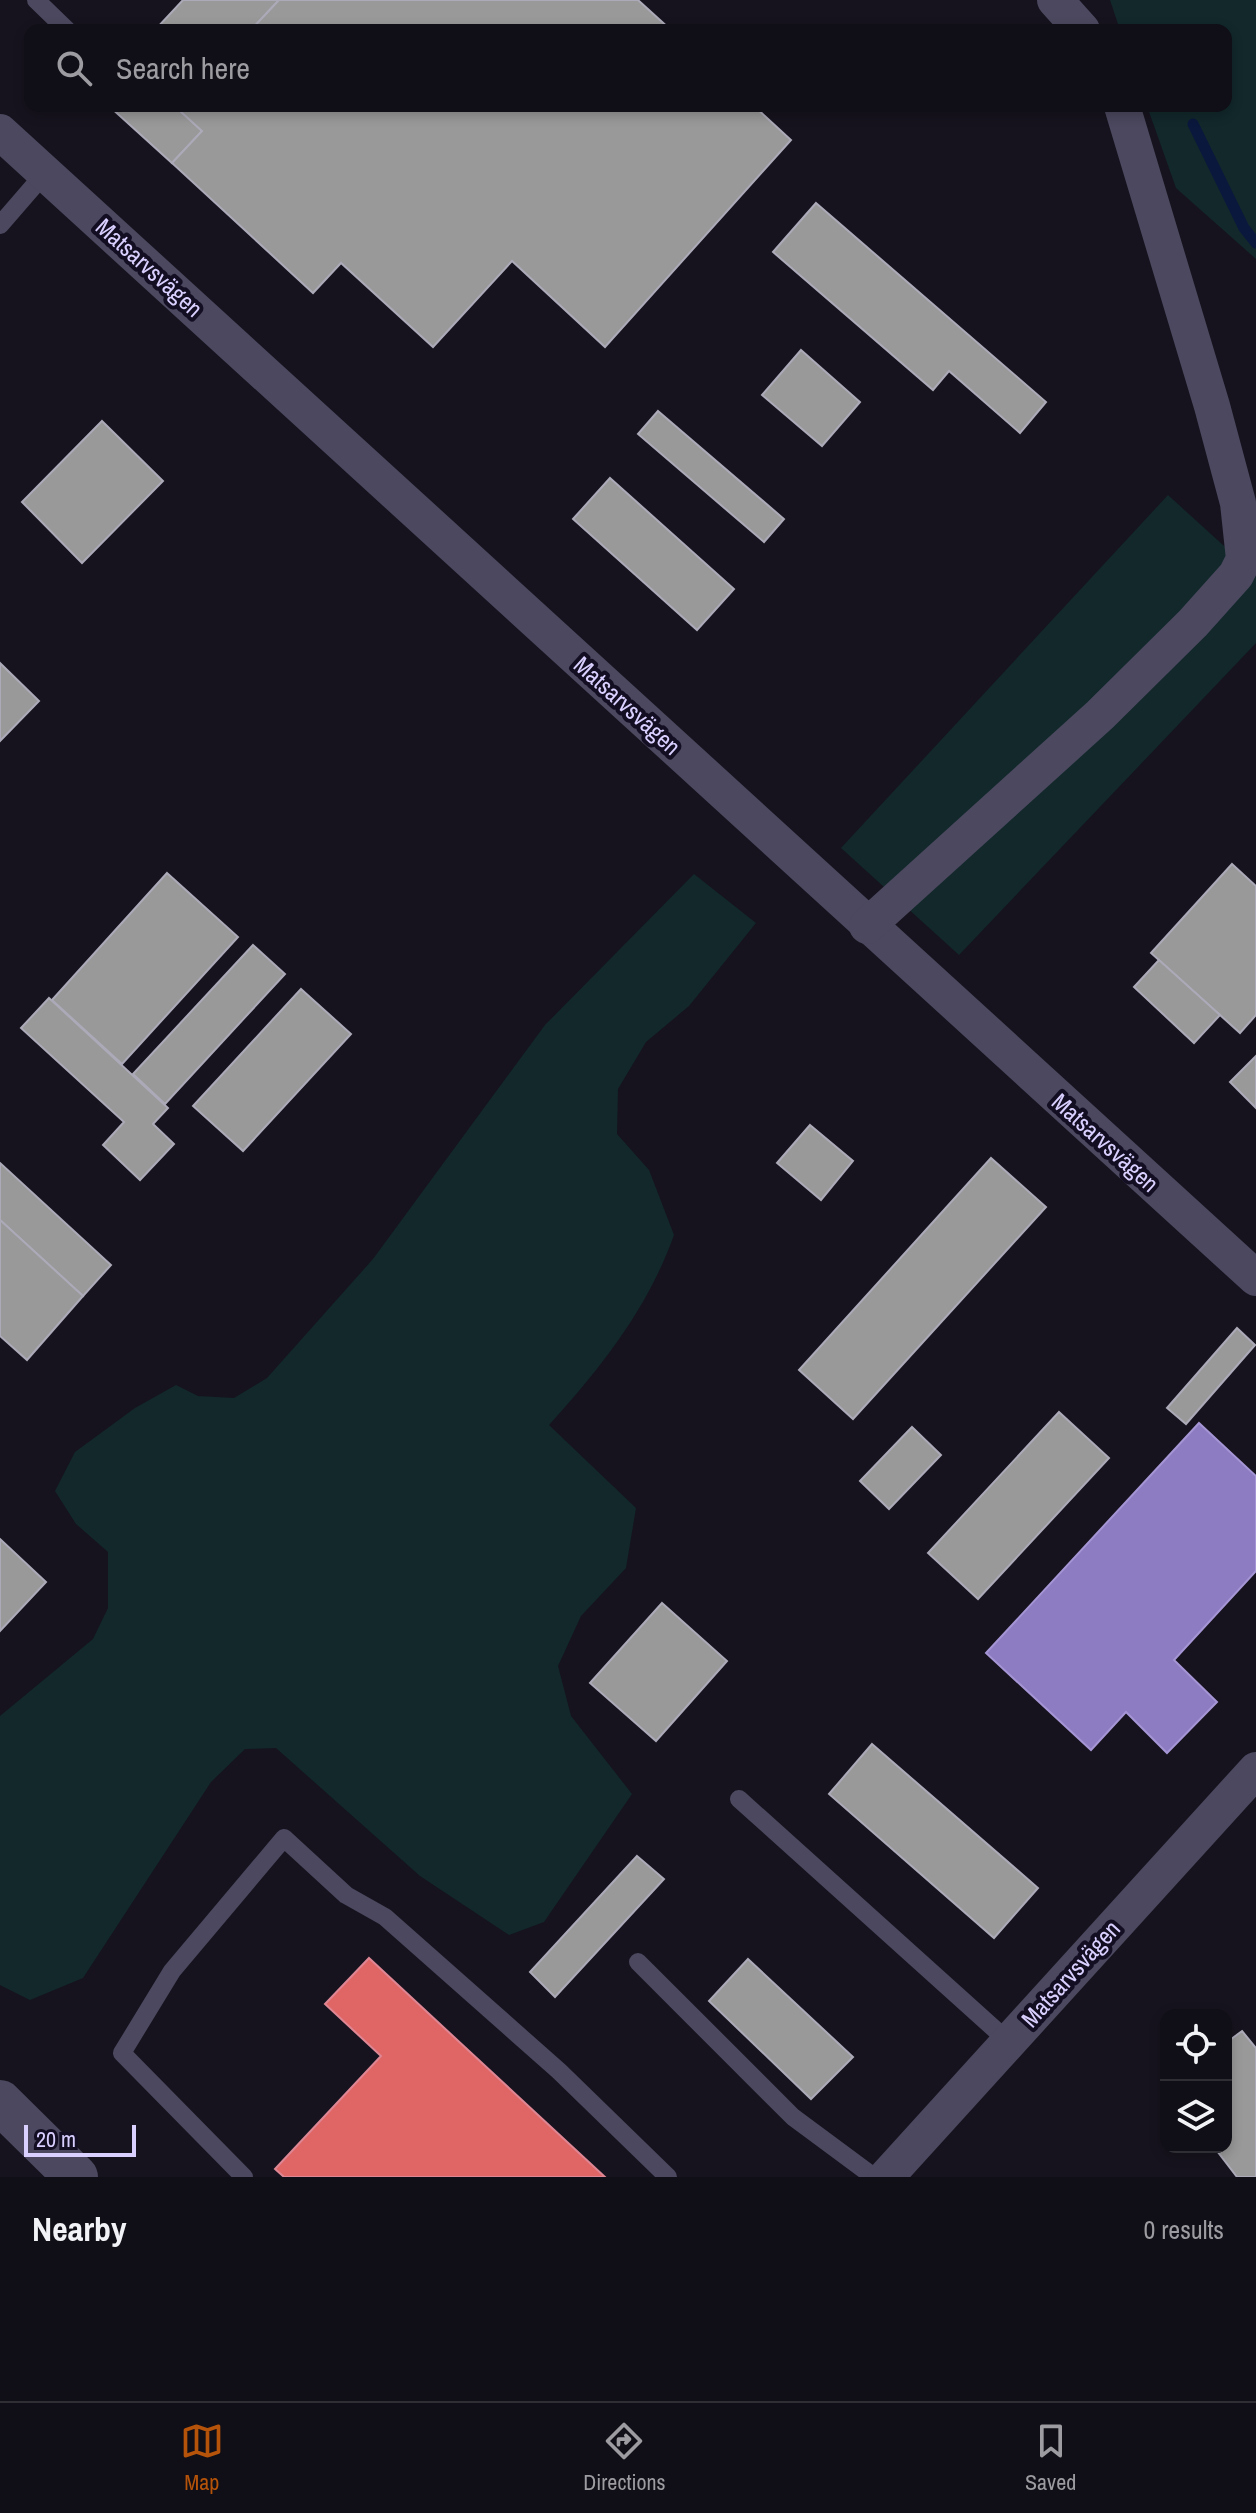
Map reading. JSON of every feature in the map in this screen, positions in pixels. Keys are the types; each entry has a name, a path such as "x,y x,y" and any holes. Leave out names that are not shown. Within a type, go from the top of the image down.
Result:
{"street":[{"path":"1055,0 1077,24"},
{"path":"867,926 1100,715 1193,623 1236,575 1244,559 1238,503 1212,406 1124,112"},
{"name":"Matsarvsvägen","path":"0,132 1256,1278"},
{"name":"Matsarvsvägen","path":"886,2177 1256,1770"},
{"path":"0,2102 76,2177"}],"lane":[{"path":"36,0 61,24"},
{"path":"0,225 45,173"},
{"path":"739,1799 1009,2042"},
{"path":"244,2177 122,2053 172,1971 284,1838 346,1895 385,1917 559,2071 668,2177"},
{"path":"638,1962 793,2117 874,2177"}],"green space":[{"path":"1110,0 1256,0 1256,259 1176,188 1149,112 1232,112 1232,24 1118,24"},
{"path":"1168,495 1256,575 1256,643 959,955 841,848"},
{"path":"694,874 756,923 689,1006 646,1042 618,1089 617,1134 649,1170 674,1235 637,1312 605,1359 549,1425 636,1508 626,1568 581,1616 558,1666 571,1716 632,1794 544,1922 509,1935 420,1876 276,1748 245,1749 211,1782 83,1978 30,2000 0,1985 0,1716 93,1639 108,1608 108,1552 76,1524 55,1491 75,1452 135,1408 176,1385 198,1396 234,1398 267,1378 373,1259 545,1025"}],"building: Shops":[{"path":"369,1958 605,2177 284,2177 275,2169 381,2056 325,2004"}],"building: Offices":[{"path":"1199,1423 1256,1476 1256,1571 1174,1660 1217,1702 1167,1753 1126,1712 1091,1750 986,1653"}],"building: Industry":[{"path":"183,0 279,0 257,24 161,24"},
{"path":"279,0 638,0 664,24 257,24"},
{"path":"116,112 181,112 202,131 172,163"},
{"path":"181,112 761,112 791,140 605,347 512,261 433,347 341,263 313,293 172,163 202,131"},
{"path":"816,203 1046,402 1020,433 949,371 933,390 773,252"},
{"path":"801,350 860,402 822,446 762,395"},
{"path":"658,411 784,519 764,542 638,434"},
{"path":"102,421 163,481 82,563 22,502"},
{"path":"610,478 734,589 697,630 573,519"},
{"path":"0,663 39,701 0,741"},
{"path":"1232,864 1256,886 1256,1015 1240,1033 1151,953"},
{"path":"167,873 238,937 122,1064 52,1000"},
{"path":"253,945 285,974 165,1104 133,1074"},
{"path":"1159,960 1220,1015 1194,1043 1134,987"},
{"path":"301,989 351,1034 243,1151 193,1106"},
{"path":"49,998 168,1108 153,1124 174,1144 140,1180 103,1145 124,1122 21,1028"},
{"path":"1256,1056 1256,1108 1230,1082"},
{"path":"810,1125 853,1161 821,1200 777,1163"},
{"path":"991,1158 1046,1207 853,1419 799,1370"},
{"path":"0,1163 111,1265 83,1296 0,1220"},
{"path":"0,1220 83,1296 27,1360 0,1336"},
{"path":"1237,1328 1255,1345 1186,1424 1167,1408"},
{"path":"1059,1412 1109,1458 978,1599 928,1553"},
{"path":"912,1427 941,1455 889,1509 860,1481"},
{"path":"0,1539 46,1582 0,1631"},
{"path":"662,1603 727,1661 656,1741 590,1683"},
{"path":"872,1744 1038,1888 994,1938 829,1794"},
{"path":"637,1856 664,1879 555,1997 530,1972"},
{"path":"748,1959 853,2057 811,2099 709,2001"},
{"path":"1242,2031 1256,2048 1256,2177 1237,2177 1219,2153 1232,2153 1232,2038"}],"waterway":[{"path":"1193,124 1244,228 1256,243"}]}
